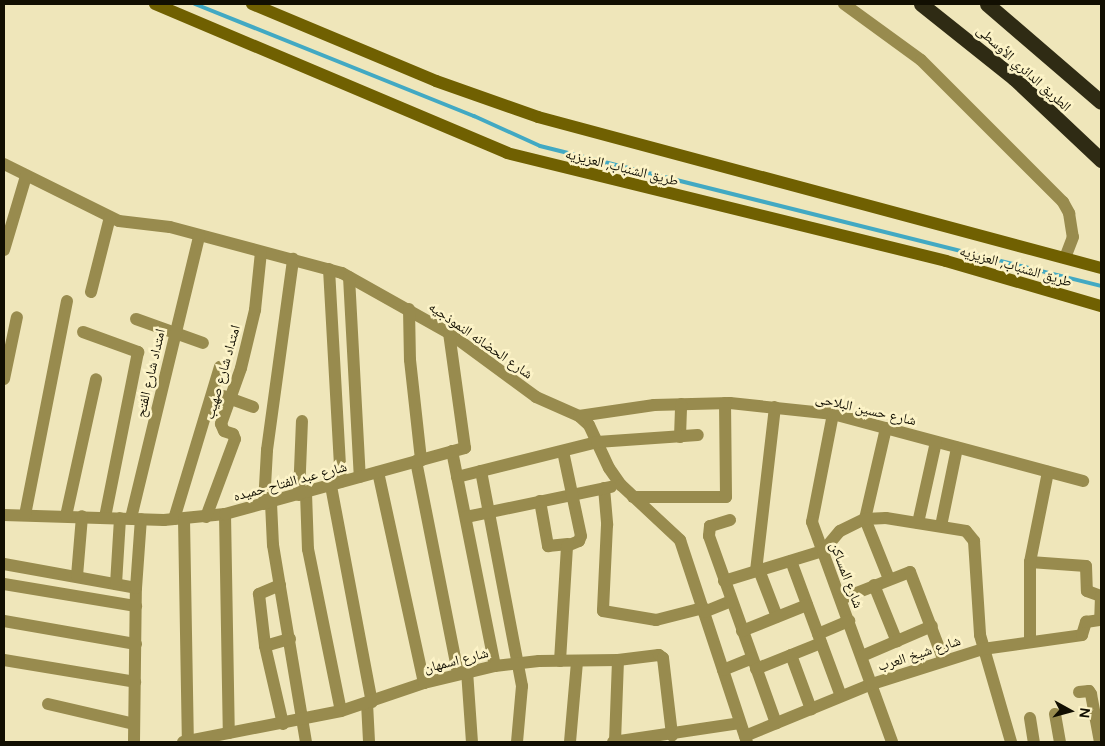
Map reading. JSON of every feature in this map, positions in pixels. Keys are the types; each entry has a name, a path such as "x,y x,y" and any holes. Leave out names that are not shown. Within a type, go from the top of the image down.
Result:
{"highway":[{"name":"الطريق الدائري الأوسطى","path":"921,4 1014,78 1101,160"},
{"name":"الطريق الدائري الأوسطى","path":"987,4 1101,102"}],"street":[{"name":"طريق الشنباب, العزيزيه","path":"155,4 507,153 946,261 1101,306"},
{"name":"طريق الشنباب, العزيزيه","path":"252,4 436,81 521,112 1101,268"},
{"path":"844,4 921,60 1063,202 1069,213 1073,237 1065,258"},
{"name":"شارع الحضانه النموذجيه","path":"4,164 110,218 199,236 293,259 349,277 449,333 536,397 579,416 588,425 621,485 680,540 746,739"},
{"path":"4,250 26,176"},
{"path":"90,292 110,218"},
{"name":"امتداد شارع الفتح","path":"131,518 174,333 199,236"},
{"name":"امتداد شارع صهيب","path":"206,517 235,439 233,434 221,428 255,310 261,252"},
{"path":"293,259 267,450 267,504 305,720 306,742"},
{"path":"329,269 336,484 370,702 369,742"},
{"path":"349,277 360,477"},
{"path":"25,515 67,301"},
{"path":"409,309 419,461 462,673 472,742"},
{"path":"4,379 17,317"},
{"path":"136,319 203,342"},
{"path":"83,332 138,352 105,517"},
{"path":"449,333 466,445 452,451 495,666"},
{"path":"186,742 179,519 220,367"},
{"path":"66,516 96,379"},
{"path":"212,392 253,407"},
{"path":"632,497 726,497 725,403"},
{"name":"شارع حسين البلاحى","path":"579,416 611,409 681,404 725,403 775,406 833,414 1082,481"},
{"path":"680,437 681,404"},
{"path":"775,406 758,571 777,617"},
{"name":"شارع المساكن","path":"833,414 812,515 823,551 892,742"},
{"path":"302,421 302,494 308,549 341,711"},
{"path":"886,428 865,519 889,580"},
{"path":"457,477 597,442 698,435"},
{"path":"918,523 936,442"},
{"path":"941,526 957,448"},
{"name":"شارع عبد الفتاح حميده","path":"4,515 179,519 206,517 267,504 452,451"},
{"path":"540,501 548,546 580,541 581,536 574,494 563,451"},
{"path":"378,472 424,683"},
{"path":"481,472 522,698 518,742"},
{"path":"1030,642 1030,562 1048,472"},
{"path":"466,517 621,485"},
{"path":"604,488 608,525 602,605 608,614 656,620 704,610 731,601"},
{"path":"224,514 229,733"},
{"path":"77,576 82,516"},
{"path":"116,584 131,518"},
{"path":"131,518 136,588 134,742"},
{"path":"724,581 823,551 840,531 865,519 918,523 966,531 974,542 983,648 1012,742"},
{"path":"730,520 710,526 709,531 724,581 776,724"},
{"path":"560,661 568,544"},
{"path":"791,561 841,696"},
{"path":"1030,562 1086,566 1087,591 1101,596 1101,620"},
{"path":"4,564 136,588"},
{"path":"841,599 907,572 913,575 944,661"},
{"path":"4,584 136,606"},
{"path":"280,585 260,591 265,646 284,724"},
{"path":"874,585 897,642"},
{"path":"742,631 807,605"},
{"name":"شارع شيخ العرب","path":"746,739 811,708 872,684 983,648 1082,635 1086,622 1101,620"},
{"path":"4,621 136,644"},
{"path":"723,670 791,655 849,621"},
{"path":"862,656 932,626"},
{"path":"265,646 290,639"},
{"path":"791,655 811,708"},
{"name":"شارع اسمهان","path":"186,742 214,739 229,733 248,736 284,724 341,711 424,683 495,666 517,663 577,662 661,656 672,735"},
{"path":"4,660 135,682"},
{"path":"618,660 614,742 672,735 701,736 740,723"},
{"path":"570,742 577,662"},
{"path":"1079,692 1089,691 1091,694 1100,742"},
{"path":"48,704 134,724"},
{"path":"1054,714 1060,742"},
{"path":"1030,718 1034,742"}],"waterway":[{"path":"195,4 474,116 540,146 1101,286"}]}
